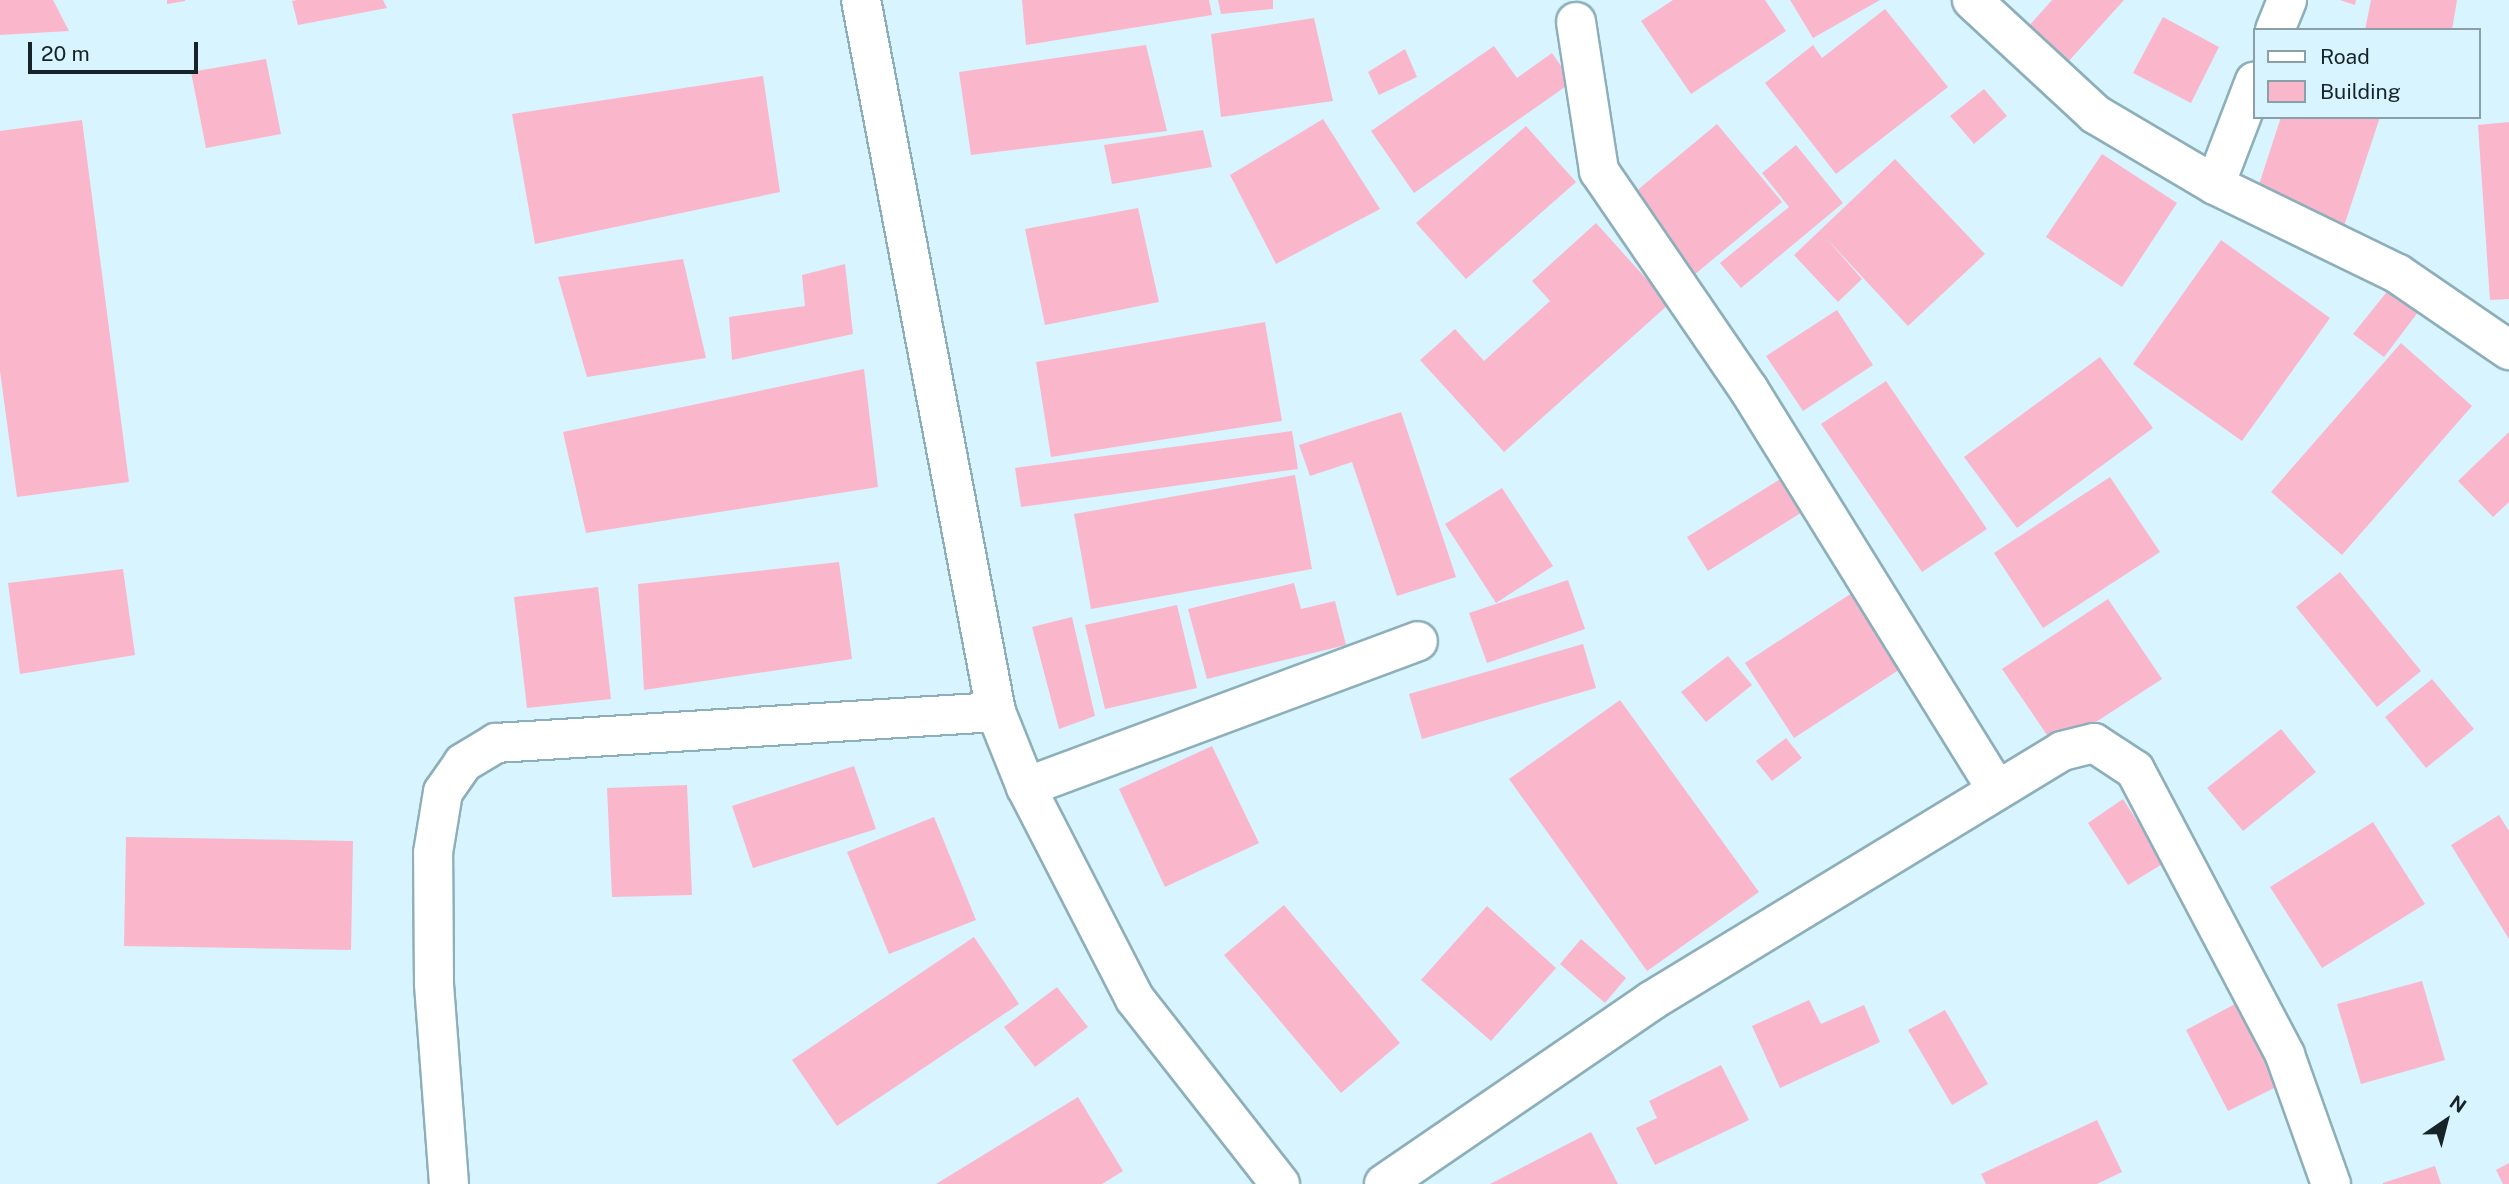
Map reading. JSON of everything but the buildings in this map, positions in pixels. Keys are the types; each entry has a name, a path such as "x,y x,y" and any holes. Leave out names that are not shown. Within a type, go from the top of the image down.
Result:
{"street":[{"path":"861,0 996,712 1026,787 1135,999 1280,1184"},
{"path":"1972,0 2095,114 2215,185 2399,274 2509,350"},
{"path":"2276,28 2287,0"},
{"path":"1576,22 1599,172 1749,390 1996,789"},
{"path":"2215,185 2254,84"},
{"path":"1026,787 1418,641"},
{"path":"449,1184 435,983 433,853 443,792 463,763 496,743 996,712"},
{"path":"1384,1184 1651,1001 1996,789 2062,751 2094,743 2135,770 2286,1055 2332,1184"}]}
